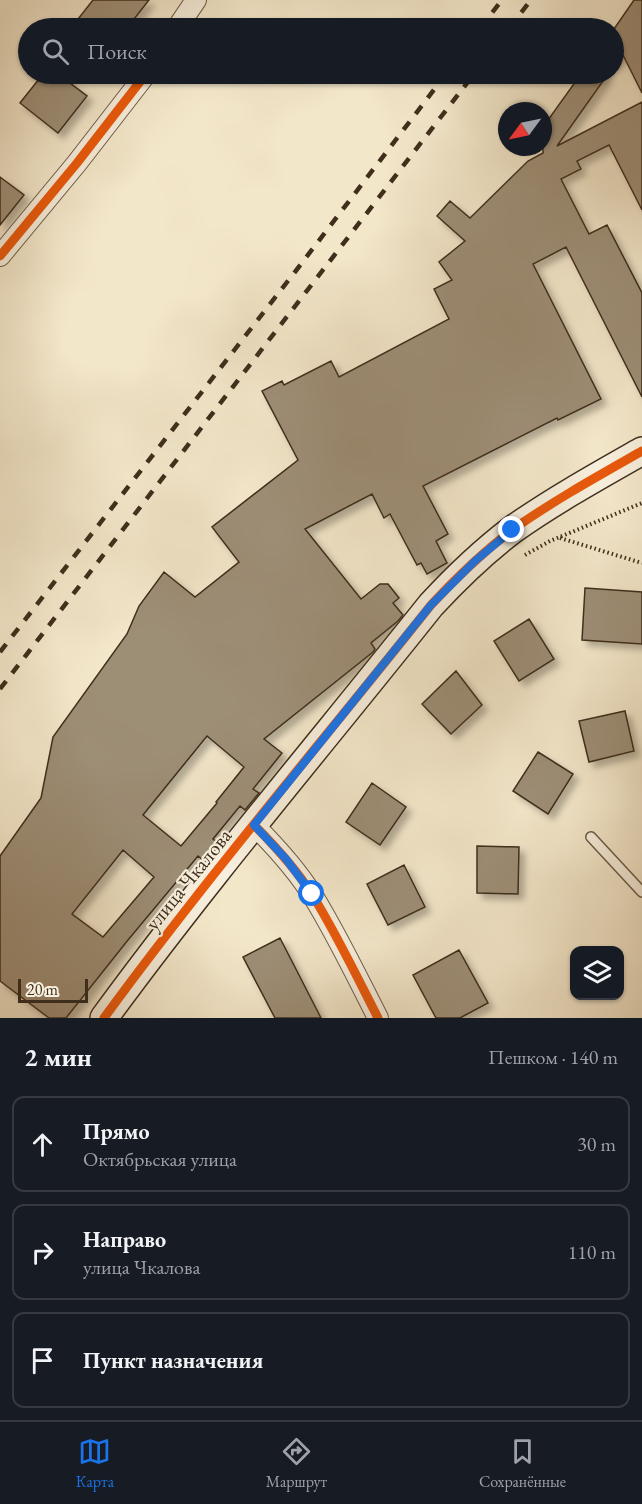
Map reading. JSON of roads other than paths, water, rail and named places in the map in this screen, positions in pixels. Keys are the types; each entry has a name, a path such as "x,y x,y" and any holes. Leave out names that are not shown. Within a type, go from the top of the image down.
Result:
{"street":[{"path":"184,18 196,0"},
{"path":"0,256 138,84"},
{"name":"улица Чкалова","path":"104,1018 151,954 431,605 475,561 512,530 559,499 642,451"},
{"path":"254,825 286,859 312,894 378,1018"}],"lane":[{"path":"591,837 642,892"}],"railway":[{"path":"488,18 502,0"},
{"path":"517,18 531,0"},
{"path":"0,652 438,84"},
{"path":"0,689 466,84"}]}
